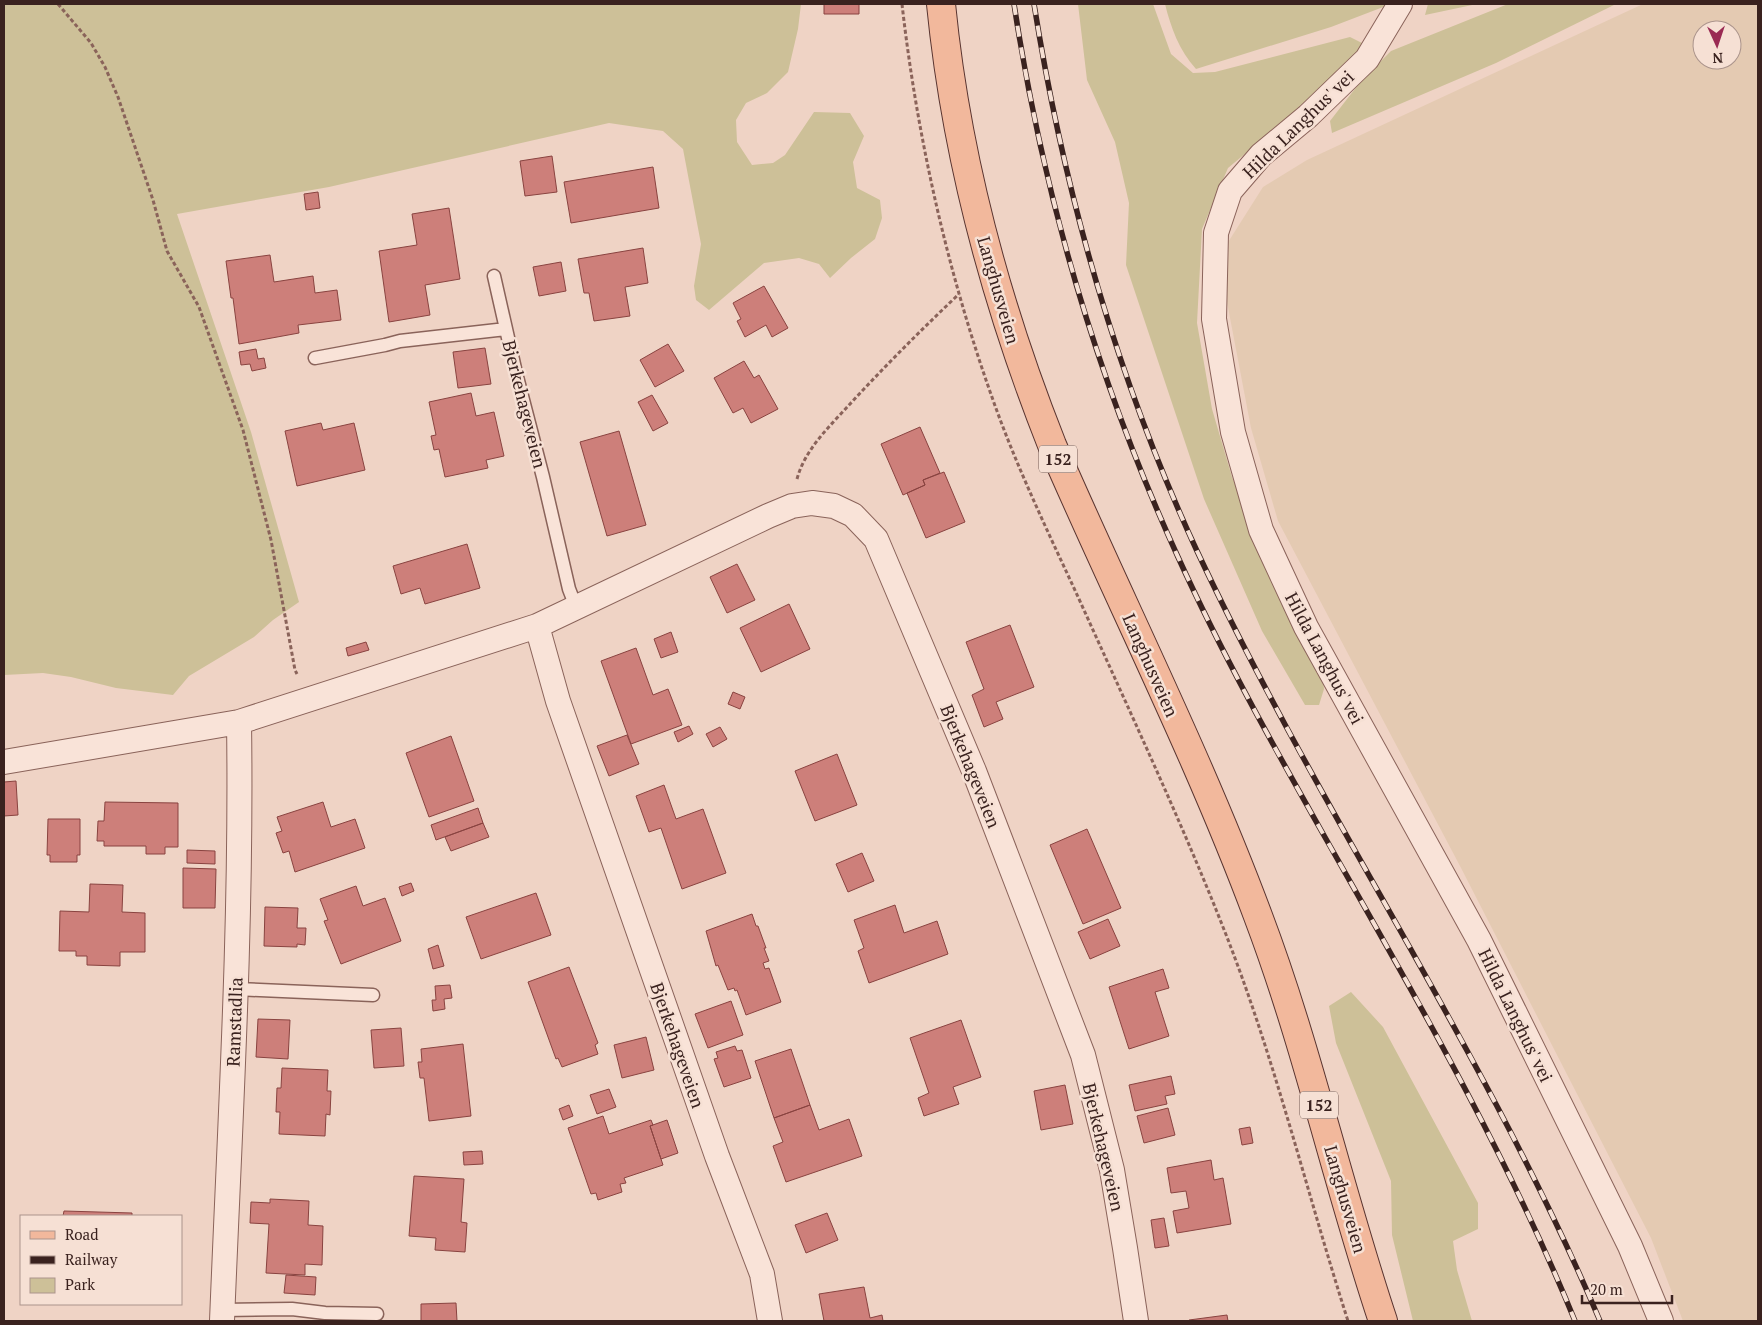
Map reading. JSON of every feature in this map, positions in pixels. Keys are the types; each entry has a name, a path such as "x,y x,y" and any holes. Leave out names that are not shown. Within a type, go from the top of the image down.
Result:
{"main road":[{"name":"Langhusveien","path":"942,4 954,96 968,168 989,260 1008,324 1052,445 1206,789 1259,917 1299,1039 1383,1321"}],"street":[{"name":"Hilda Langhus' vei","path":"1400,4 1367,59 1308,116 1261,155 1230,191 1216,233 1214,319 1233,432 1261,530 1306,627 1479,940 1630,1246 1661,1321"},
{"name":"Bjerkehageveien","path":"311,699 537,626 792,506 812,503 834,506 853,515 876,538 974,771 1083,1055 1112,1170 1136,1321"},
{"name":"Bjerkehageveien","path":"537,626 558,701 717,1156 762,1274 770,1321"},
{"path":"4,762 239,722 311,699"},
{"name":"Ramstadlia","path":"222,1316 236,989 240,782 239,722"}],"lane":[{"path":"494,276 506,329"},
{"name":"Bjerkehageveien","path":"315,358 400,341 506,329 569,589 576,608"},
{"path":"236,989 373,995"},
{"path":"222,1316 292,1310 377,1314"}],"path":[{"path":"58,4 91,43 105,68 129,127 153,200 167,252 198,307 208,333 243,430 271,540 295,670 311,699"},
{"path":"902,4 915,102 930,175 959,294 993,402 1171,801 1237,963 1262,1033 1325,1250 1348,1321"},
{"path":"792,506 798,474 806,456 819,439 876,375 959,294"}],"shaded area":[{"path":"1643,4 1758,4 1758,1321 1683,1321 1651,1238 1460,866 1278,521 1251,428 1227,302 1225,247 1263,187 1307,160"}],"green space":[{"path":"4,4 801,4 798,29 788,72 767,93 746,103 736,120 737,142 752,165 773,163 785,155 814,112 850,113 864,136 853,162 857,188 880,200 882,218 875,239 830,278 819,264 799,258 764,263 709,310 696,300 694,286 701,244 683,149 663,131 609,123 329,187 177,214 251,432 299,602 273,620 254,637 189,676 173,695 116,688 71,677 43,673 4,675"},
{"path":"1078,4 1153,4 1171,54 1193,73 1215,72 1350,37 1366,45 1282,123 1228,168 1202,229 1197,323 1212,409 1232,477 1278,587 1322,668 1324,689 1319,705 1305,705 1262,631 1204,499 1126,265 1129,203 1115,142 1087,80"},
{"path":"1165,4 1391,4 1331,27 1196,69 1176,38"},
{"path":"1428,4 1477,4 1425,15"},
{"path":"1508,4 1616,4 1496,63 1332,133 1330,121 1361,81 1391,51"},
{"path":"1351,992 1383,1027 1478,1203 1478,1229 1453,1241 1457,1270 1472,1321 1413,1321 1392,1235 1391,1181 1336,1043 1329,1006"}],"building":[{"path":"824,4 859,4 859,14 824,14"},
{"path":"552,156 557,192 525,196 520,161"},
{"path":"653,167 659,208 571,223 564,182"},
{"path":"318,192 320,208 306,210 304,194"},
{"path":"449,208 460,279 425,285 430,315 389,322 379,251 417,245 412,214"},
{"path":"643,248 648,283 625,287 630,316 594,321 589,293 584,293 578,259"},
{"path":"270,255 274,282 313,276 315,293 337,290 341,320 298,325 299,333 239,344 226,261"},
{"path":"561,262 566,291 539,296 533,267"},
{"path":"764,286 788,328 772,337 766,325 745,337 737,321 741,319 733,303"},
{"path":"668,344 684,371 655,387 640,360"},
{"path":"485,348 491,384 458,388 453,352"},
{"path":"256,349 258,359 264,358 266,368 252,371 250,364 241,365 239,352"},
{"path":"744,361 754,378 759,375 778,409 751,423 743,408 733,413 714,378"},
{"path":"471,393 476,416 494,412 504,456 486,460 488,468 445,477 439,449 434,450 431,436 436,435 429,402"},
{"path":"652,395 668,423 653,431 638,402"},
{"path":"321,423 323,430 354,423 365,470 297,486 285,431"},
{"path":"920,427 940,473 923,480 925,485 903,495 881,444"},
{"path":"619,431 646,525 607,536 580,442"},
{"path":"944,472 965,522 926,538 907,493 925,485 923,480"},
{"path":"467,544 480,588 425,604 420,588 401,594 393,566"},
{"path":"737,564 755,600 727,613 710,577"},
{"path":"789,604 810,649 761,672 740,628"},
{"path":"1010,625 1034,687 996,702 1003,719 984,727 972,695 984,689 966,642"},
{"path":"671,632 678,652 661,658 654,639"},
{"path":"366,642 369,650 348,656 346,648"},
{"path":"636,648 653,695 668,689 682,725 631,744 601,661"},
{"path":"733,692 745,697 740,709 728,704"},
{"path":"689,726 693,734 678,742 674,732"},
{"path":"720,727 727,739 713,747 706,734"},
{"path":"627,735 639,764 609,776 597,746"},
{"path":"451,736 474,801 429,817 406,753"},
{"path":"837,754 857,805 815,821 795,771"},
{"path":"16,781 18,815 4,816 4,782"},
{"path":"664,785 676,819 703,809 726,873 682,889 661,828 649,832 636,796"},
{"path":"105,802 178,803 178,847 165,847 165,854 146,854 146,846 104,846 104,841 97,841 98,821 104,821"},
{"path":"323,802 331,827 355,819 365,848 295,872 289,851 283,853 276,833 282,831 277,817"},
{"path":"478,808 483,823 436,840 431,825"},
{"path":"48,819 80,819 80,855 77,855 77,862 50,862 50,855 47,855"},
{"path":"483,823 489,837 451,851 445,837"},
{"path":"1087,829 1121,908 1083,924 1050,845"},
{"path":"187,850 215,851 215,864 187,863"},
{"path":"862,853 874,881 848,892 836,864"},
{"path":"183,868 216,869 215,908 183,908"},
{"path":"411,883 414,891 402,896 399,887"},
{"path":"90,884 123,885 122,912 145,913 145,952 120,952 120,966 87,965 87,956 76,956 76,951 59,951 60,911 89,912"},
{"path":"356,886 363,906 385,898 401,941 341,964 324,921 328,920 320,899"},
{"path":"536,893 551,935 481,959 466,917"},
{"path":"895,905 904,933 937,921 948,954 869,983 858,951 864,948 854,920"},
{"path":"265,907 298,908 297,928 306,928 305,945 297,944 297,947 264,946"},
{"path":"752,914 766,948 764,948 769,961 763,963 765,969 769,968 781,1002 746,1015 737,990 735,991 734,988 728,990 718,965 716,966 706,931"},
{"path":"1108,919 1120,946 1090,959 1078,932"},
{"path":"438,945 444,966 433,969 428,949"},
{"path":"569,967 598,1043 595,1045 598,1054 562,1067 558,1058 556,1059 528,982"},
{"path":"1163,969 1169,988 1155,992 1169,1036 1129,1049 1109,987"},
{"path":"450,985 452,998 444,999 445,1009 433,1011 432,1000 436,1000 435,986"},
{"path":"731,1001 743,1035 708,1048 695,1014"},
{"path":"258,1019 290,1020 288,1059 256,1057"},
{"path":"961,1020 981,1077 953,1087 959,1104 924,1116 918,1098 929,1093 910,1038"},
{"path":"401,1028 404,1066 374,1068 371,1030"},
{"path":"646,1037 654,1070 622,1078 614,1045"},
{"path":"463,1044 471,1116 429,1121 424,1078 420,1078 418,1062 422,1062 421,1049"},
{"path":"735,1046 737,1051 742,1050 751,1078 724,1087 714,1059 718,1058 716,1052"},
{"path":"791,1049 810,1105 774,1118 755,1061"},
{"path":"282,1068 328,1070 327,1091 331,1091 330,1115 326,1114 325,1136 279,1134 280,1112 276,1112 277,1088 281,1088"},
{"path":"1171,1076 1175,1094 1165,1096 1167,1104 1135,1111 1129,1085"},
{"path":"1065,1085 1073,1124 1041,1130 1034,1091"},
{"path":"609,1089 616,1107 597,1114 590,1095"},
{"path":"569,1105 573,1116 563,1120 559,1109"},
{"path":"810,1105 819,1130 849,1119 862,1156 786,1182 773,1146 783,1142 774,1118"},
{"path":"1168,1108 1175,1135 1144,1143 1137,1116"},
{"path":"603,1116 609,1134 651,1120 653,1125 650,1126 663,1165 624,1178 626,1183 620,1184 622,1192 598,1200 596,1193 591,1194 568,1128"},
{"path":"667,1120 678,1153 661,1159 650,1126"},
{"path":"1250,1127 1253,1143 1242,1145 1239,1129"},
{"path":"482,1151 483,1164 464,1165 463,1152"},
{"path":"1211,1160 1214,1180 1223,1178 1231,1224 1177,1233 1173,1211 1189,1208 1186,1191 1171,1193 1167,1168"},
{"path":"414,1176 464,1179 461,1222 467,1223 465,1252 435,1250 436,1238 409,1236"},
{"path":"270,1199 309,1201 308,1225 323,1226 322,1265 305,1264 305,1275 266,1273 269,1224 250,1223 251,1202 270,1203"},
{"path":"64,1211 132,1213 132,1215 63,1215"},
{"path":"827,1213 838,1240 806,1253 795,1225"},
{"path":"1164,1218 1169,1246 1155,1248 1151,1220"},
{"path":"286,1275 316,1277 315,1295 284,1293"},
{"path":"864,1287 870,1318 882,1315 883,1321 824,1321 819,1294"},
{"path":"456,1303 457,1321 421,1321 421,1304"},
{"path":"1227,1315 1228,1321 1189,1321 1189,1320"}],"railway":[{"path":"1014,4 1041,146 1077,286 1099,355 1149,491 1212,629 1249,700 1426,1016 1490,1136 1520,1197 1575,1321"},
{"path":"1034,4 1061,144 1097,283 1118,351 1168,486 1197,551 1245,649 1296,745 1507,1125 1555,1222 1600,1321"}]}
